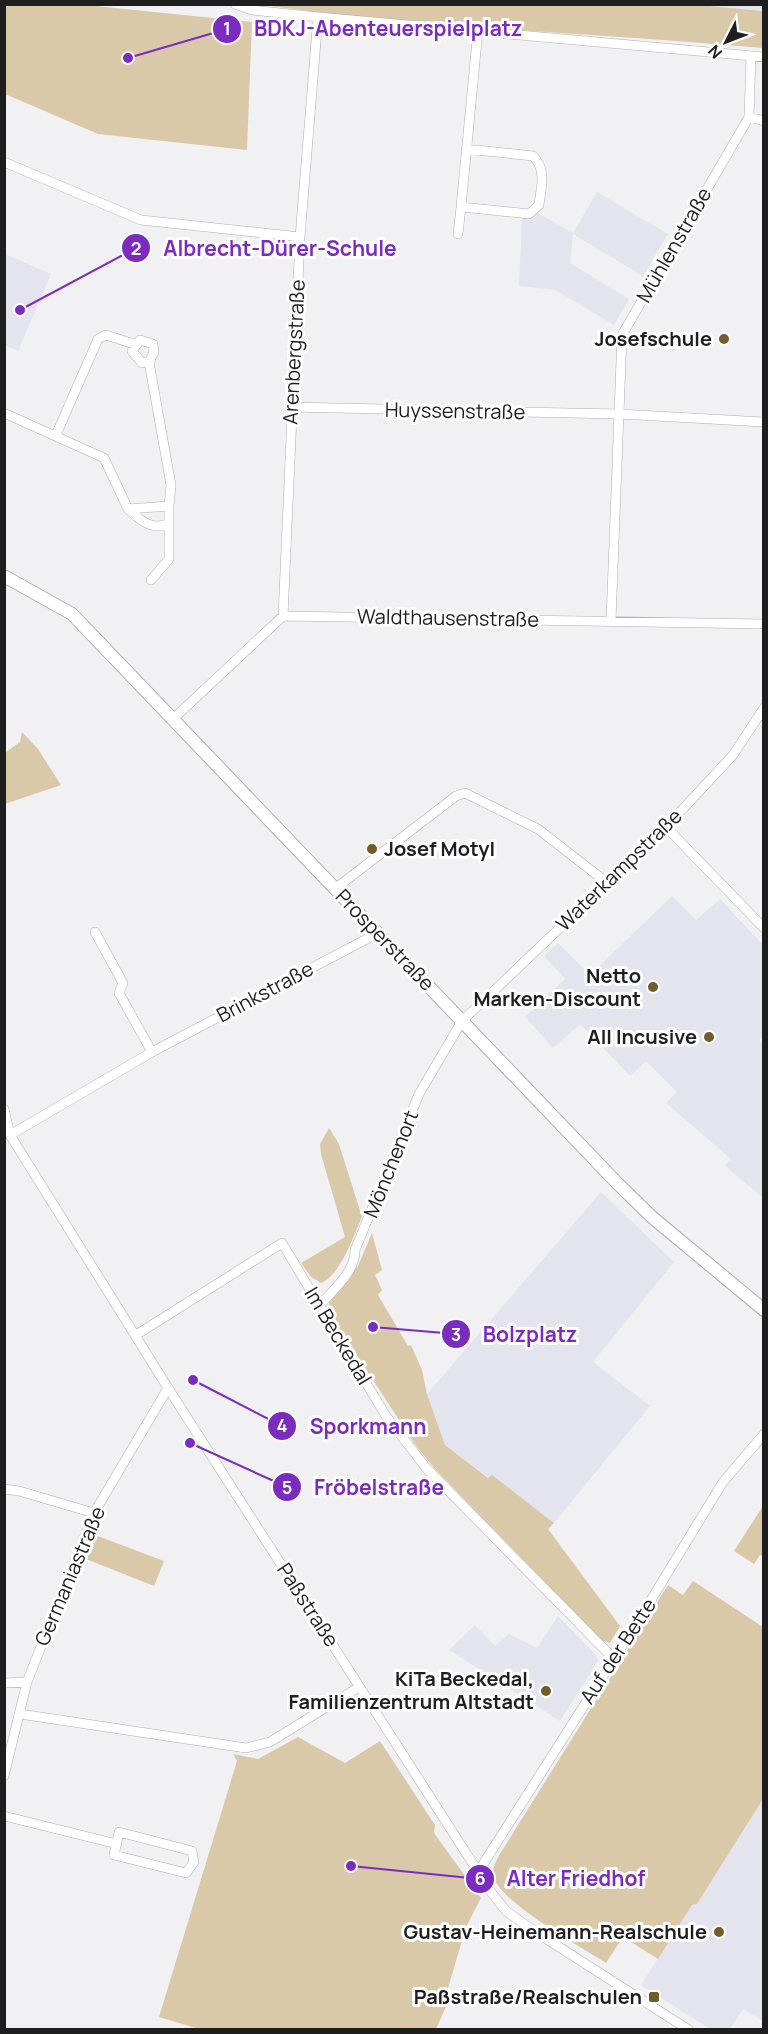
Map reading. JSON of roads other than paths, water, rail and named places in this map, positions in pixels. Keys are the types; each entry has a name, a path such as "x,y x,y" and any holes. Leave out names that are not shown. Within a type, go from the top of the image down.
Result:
{"main road":[{"name":"Prosperstraße","path":"4,576 72,614 647,1212 764,1310"}],"street":[{"path":"235,4 252,10 318,17 764,57"},
{"name":"Arenbergstraße","path":"283,616 300,237 318,17"},
{"path":"458,234 478,30"},
{"name":"Mühlenstraße","path":"611,620 622,335 749,117 751,56"},
{"path":"749,117 764,121"},
{"path":"461,207 529,214 539,205 543,174 541,163 533,156 466,149"},
{"path":"4,162 141,220 300,237"},
{"path":"56,435 98,339 106,334 134,344"},
{"path":"149,362 142,363 135,358 132,351 134,344 140,340 153,344 154,352 149,362 171,485 169,559 151,580"},
{"name":"Huyssenstraße","path":"291,407 619,414 764,422"},
{"path":"4,413 104,458 128,509 153,526 162,527 169,523"},
{"path":"128,509 169,506"},
{"path":"173,719 283,616"},
{"name":"Waldthausenstraße","path":"283,616 764,624"},
{"name":"Waterkampstraße","path":"462,1021 666,827 733,755 764,708"},
{"path":"336,888 456,796 465,792 538,829 606,882"},
{"path":"666,827 764,928"},
{"path":"95,932 123,983 119,993 152,1052"},
{"name":"Brinkstraße","path":"10,1135 152,1052 378,933"},
{"name":"Mönchenort","path":"320,1305 345,1276 356,1259 355,1250 419,1094 462,1021"},
{"name":"Paßstraße","path":"4,1109 10,1135 168,1388 498,1902 515,1917 689,2030"},
{"name":"Im Beckedal","path":"136,1335 282,1243 386,1416 427,1469 613,1658"},
{"name":"Germaniastraße","path":"4,1776 27,1682 94,1514 168,1388"},
{"name":"Auf der Bette","path":"478,1872 723,1482 764,1434"},
{"path":"4,1489 19,1491 94,1514"},
{"path":"4,1683 27,1682"},
{"path":"20,1714 246,1748 270,1742 360,1687"},
{"path":"4,1816 117,1844"},
{"path":"119,1832 192,1851 194,1862 186,1873 114,1855 117,1844 119,1832"}],"place":[{"name":"BDKJ-Abenteuerspielplatz","path":"128,58"},
{"name":"Albrecht-Dürer-Schule","path":"20,310"},
{"name":"Josefschule","path":"724,339"},
{"name":"Josef Motyl","path":"372,849"},
{"name":"Netto Marken-Discount","path":"653,987"},
{"name":"All Incusive","path":"709,1037"},
{"name":"Bolzplatz","path":"373,1327"},
{"name":"Sporkmann","path":"193,1380"},
{"name":"Fröbelstraße","path":"190,1443"},
{"name":"KiTa Beckedal, Familienzentrum Altstadt","path":"546,1691"},
{"name":"Alter Friedhof","path":"351,1866"},
{"name":"Gustav-Heinemann-Realschule","path":"719,1932"},
{"name":"Paßstraße/Realschulen","path":"654,1997"}]}
